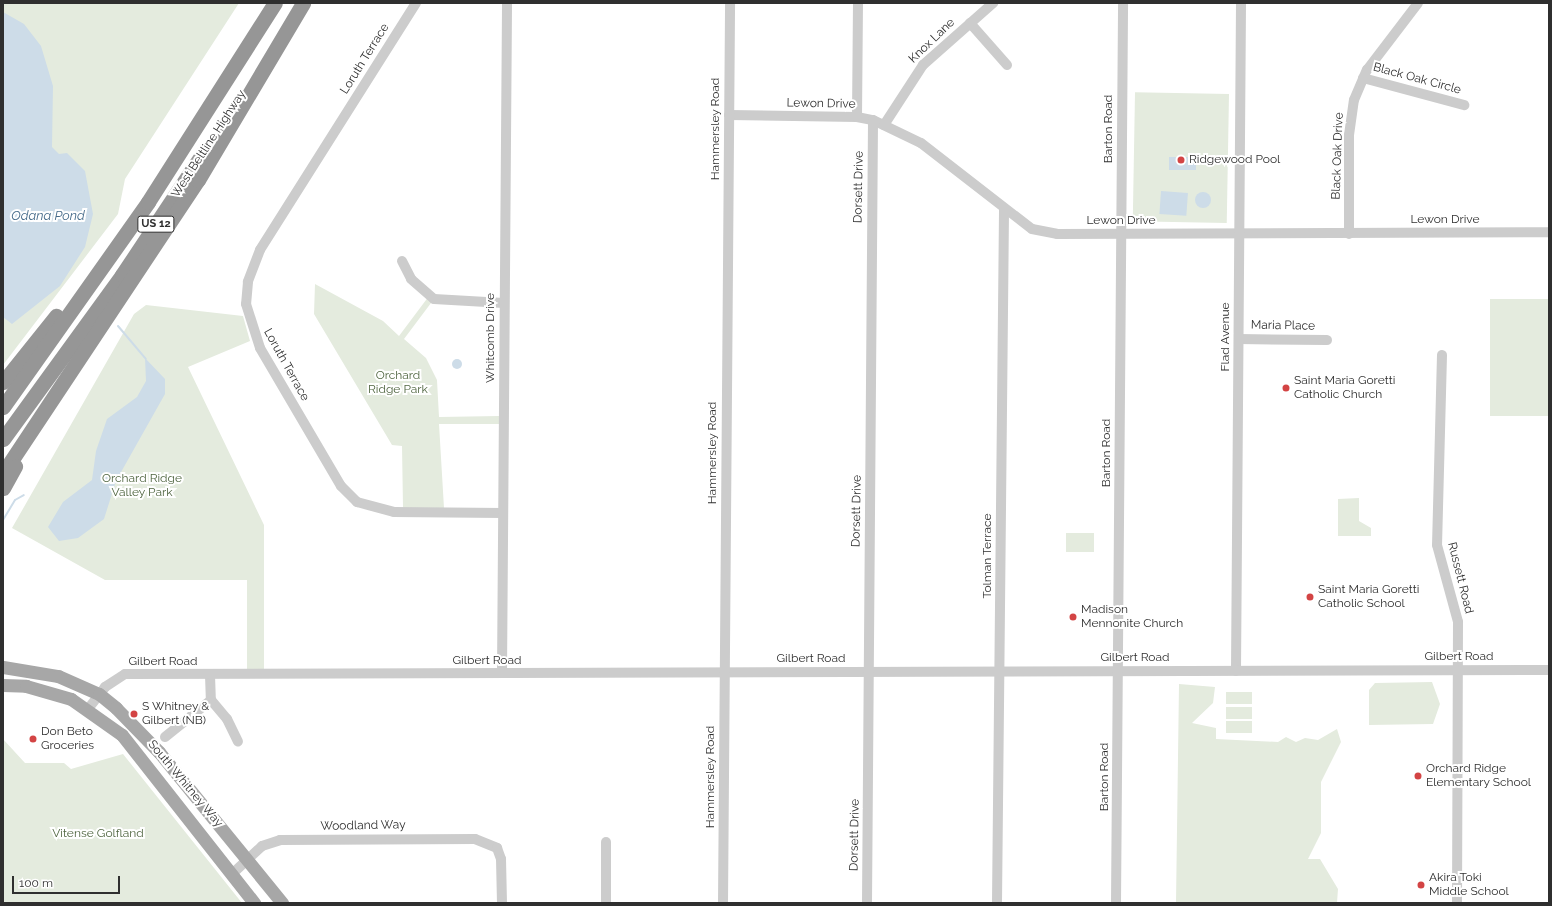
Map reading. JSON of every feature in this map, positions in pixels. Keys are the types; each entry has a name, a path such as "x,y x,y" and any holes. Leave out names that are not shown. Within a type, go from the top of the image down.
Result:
{"highway":[{"name":"West Beltline Highway","path":"3,406 148,202 275,3"},
{"name":"West Beltline Highway","path":"3,439 122,275 302,3"},
{"path":"3,473 198,180 302,3"},
{"path":"3,382 148,202"},
{"path":"3,488 62,394 78,360"}],"main road":[{"name":"South Whitney Way","path":"3,667 51,674 99,694 134,723 248,858 282,903"},
{"name":"South Whitney Way","path":"3,685 49,692 88,709 138,753 254,903"}],"street":[{"name":"Loruth Terrace","path":"416,3 260,250 248,282 246,304 260,348 341,486 357,502 394,512 503,513"},
{"name":"Whitcomb Drive","path":"502,673 507,3"},
{"name":"Hammersley Road","path":"722,903 730,3"},
{"path":"857,117 858,3"},
{"name":"Knox Lane","path":"884,125 923,65 993,3"},
{"name":"Barton Road","path":"1116,903 1123,3"},
{"name":"Flad Avenue","path":"1236,671 1241,3"},
{"name":"Black Oak Drive","path":"1349,234 1351,117 1364,78 1418,3"},
{"path":"970,23 1007,65"},
{"name":"Black Oak Circle","path":"1364,78 1464,105"},
{"name":"Lewon Drive","path":"729,115 857,117 873,120 921,143 1004,210 1032,229 1057,234 1549,232"},
{"name":"Dorsett Drive","path":"867,903 873,120"},
{"name":"Tolman Terrace","path":"997,903 1004,210"},
{"path":"402,261 412,279 434,299 504,303"},
{"name":"Maria Place","path":"1239,339 1327,340"},
{"name":"Russett Road","path":"1442,356 1437,545 1458,622 1457,903"},
{"name":"Gilbert Road","path":"88,709 99,694 114,679 125,674 210,675 1549,670"},
{"path":"210,675 211,700 227,719 238,742"},
{"path":"164,737 211,700"},
{"name":"Woodland Way","path":"232,874 262,846 280,840 429,837 475,839 496,848 499,856 502,903"},
{"path":"606,842 606,903"}],"green space":[{"path":"3,3 239,3 125,179 118,214 3,365"},
{"name":"Ridgewood Pool","path":"1135,92 1229,94 1227,223 1133,221"},
{"name":"Orchard Ridge Park","path":"315,284 383,321 399,336 429,296 434,299 404,339 426,358 437,380 439,417 499,416 499,424 439,424 444,508 403,508 402,446 392,445 314,314"},
{"path":"1490,299 1549,299 1549,416 1490,416"},
{"name":"Orchard Ridge Valley Park","path":"146,305 243,316 250,341 188,367 264,525 264,669 247,669 247,580 105,580 12,528 134,314"},
{"path":"1359,498 1359,521 1371,528 1371,536 1338,536 1338,499"},
{"path":"1066,533 1094,533 1094,552 1066,552"},
{"path":"1432,682 1440,704 1433,724 1369,725 1369,690 1375,683"},
{"path":"1179,684 1215,687 1213,703 1192,723 1216,728 1216,739 1278,742 1286,737 1296,742 1305,738 1318,740 1337,729 1341,742 1321,782 1321,833 1308,859 1320,859 1338,889 1337,903 1176,903"},
{"path":"1226,692 1252,692 1252,704 1226,704"},
{"path":"1226,707 1252,707 1252,719 1226,719"},
{"path":"1226,721 1252,721 1252,733 1226,733"},
{"name":"Vitense Golfland","path":"3,739 25,763 64,763 71,769 123,754 242,903 3,903"}],"water":[{"name":"Odana Pond","path":"3,12 24,24 41,46 53,86 52,147 59,154 67,153 85,171 93,214 85,247 60,286 12,324 3,317"},
{"path":"1169,157 1196,157 1196,170 1169,170"},
{"path":"1161,191 1188,193 1186,216 1159,214"},
{"path":"1203,192 1210,197 1211,200 1206,207 1203,208 1196,203 1195,200 1200,193"},
{"path":"145,358 165,379 165,394 116,481 104,519 78,538 59,541 48,527 63,502 92,480 96,451 107,419 137,397 146,381"},
{"path":"455,359 459,359 461,360 461,368 455,369 452,366 452,362"}],"waterway":[{"path":"118,326 146,359"},
{"path":"3,520 15,500 24,495"}],"place":[{"name":"Ridgewood Pool","path":"1181,160"},
{"name":"Saint Maria Goretti Catholic Church","path":"1286,388"},
{"name":"Saint Maria Goretti Catholic School","path":"1310,597"},
{"name":"Madison Mennonite Church","path":"1073,617"},
{"name":"S Whitney & Gilbert (NB)","path":"134,714"},
{"name":"Don Beto Groceries","path":"33,739"},
{"name":"Orchard Ridge Elementary School","path":"1418,776"},
{"name":"Akira Toki Middle School","path":"1421,885"}]}
